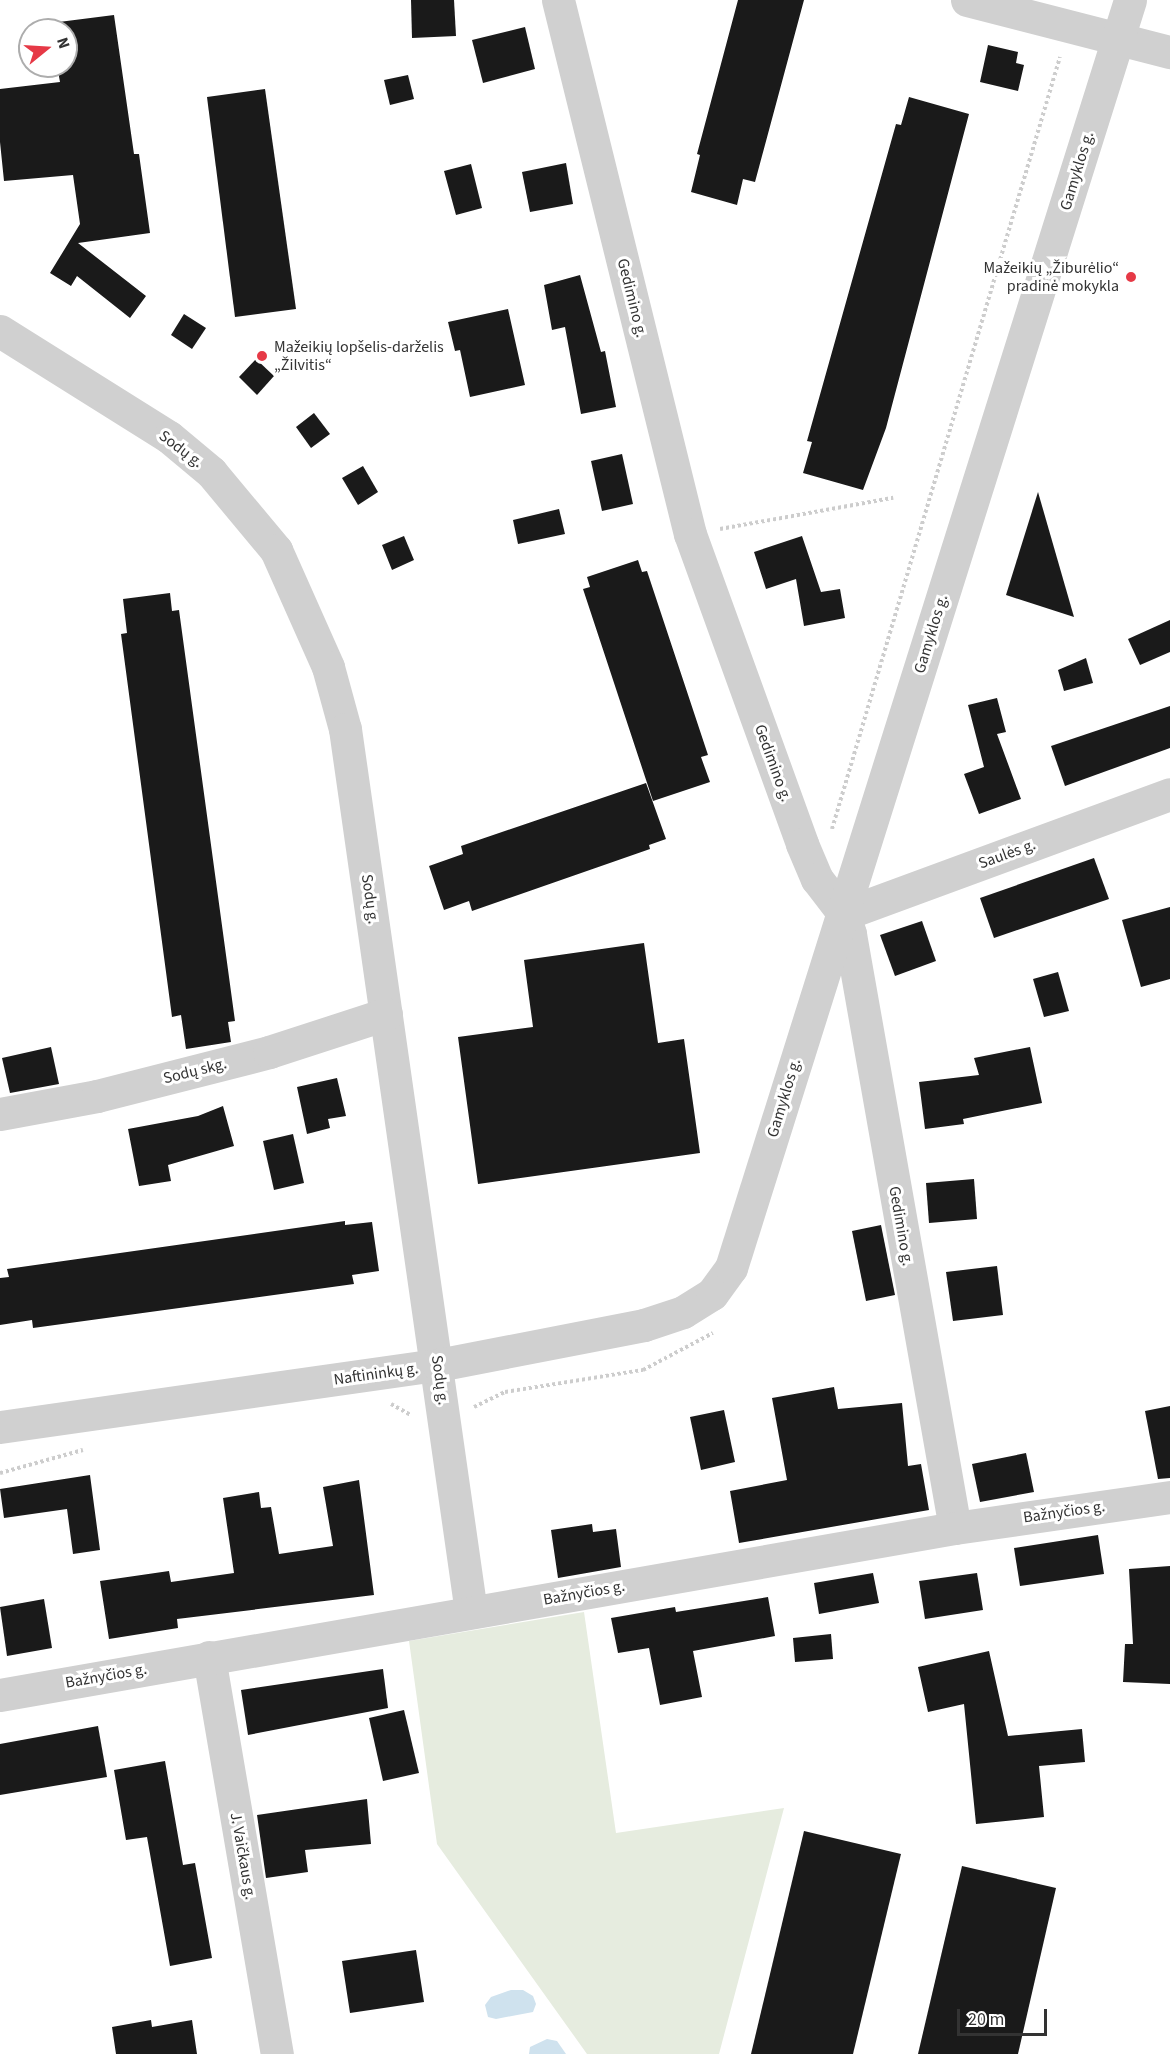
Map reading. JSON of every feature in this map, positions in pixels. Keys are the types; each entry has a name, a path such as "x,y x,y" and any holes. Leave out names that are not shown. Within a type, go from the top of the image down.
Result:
{"street":[{"name":"Gedimino g.","path":"558,0 690,534 802,844 817,879 844,914 955,1528"},
{"path":"967,0 1170,52"},
{"name":"Gamyklos g.","path":"731,1268 1130,0"},
{"name":"Sodų g.","path":"0,331 169,438 211,472 276,550 328,667 345,729 438,1365 471,1612"},
{"name":"Saulės g.","path":"844,914 1170,794"},
{"name":"Sodų skg.","path":"0,1114 97,1096 257,1055 386,1014"},
{"name":"Naftininkų g.","path":"0,1427 438,1365 654,1322 683,1312 712,1294 731,1268"},
{"name":"Bažnyčios g.","path":"0,1695 955,1528 1170,1497"},
{"name":"J. Vaičkaus g.","path":"209,1657 277,2054"}],"path":[{"path":"830,834 1070,26"},
{"path":"690,534 893,498"}],"shaded area":[{"path":"584,1612 616,1833 784,1808 719,2054 587,2054 437,1844 409,1641"}],"water":[{"path":"511,1990 523,1990 533,1996 536,2004 533,2012 496,2019 488,2017 485,2005 491,1997"},
{"path":"547,2039 557,2041 566,2054 529,2054 530,2047"}],"building":[{"path":"411,0 454,0 456,36 412,38"},
{"path":"738,0 804,0 755,182 743,179 737,205 691,192 700,155 697,154"},
{"path":"114,15 134,154 139,154 150,233 78,243 146,296 130,318 77,276 71,286 50,273 80,224 73,175 4,181 0,142 0,89 60,82 59,78 78,78 78,20"},
{"path":"525,27 535,69 483,83 472,40"},
{"path":"988,45 1018,52 1016,63 1024,65 1018,91 980,82"},
{"path":"408,75 414,99 390,105 384,80"},
{"path":"265,89 296,309 235,317 207,97"},
{"path":"909,97 969,114 886,428 863,490 803,473 812,442 807,441 896,124 901,125"},
{"path":"566,163 573,204 530,212 522,172"},
{"path":"471,164 482,208 456,215 444,171"},
{"path":"580,275 601,352 605,351 616,407 581,414 565,327 552,330 544,285"},
{"path":"508,309 525,385 470,397 460,350 455,351 448,322"},
{"path":"184,314 206,328 192,349 171,335"},
{"path":"256,359 274,376 257,395 239,377"},
{"path":"314,413 330,434 311,448 296,427"},
{"path":"622,454 633,504 602,511 591,461"},
{"path":"363,466 378,492 358,505 342,478"},
{"path":"1038,492 1074,617 1006,595"},
{"path":"559,509 565,534 518,544 513,520"},
{"path":"404,536 414,560 392,570 382,545"},
{"path":"802,536 821,592 840,589 845,618 804,626 796,579 766,589 754,552"},
{"path":"638,560 642,572 647,571 708,755 701,757 710,782 653,801 583,589 590,587 587,577"},
{"path":"170,593 172,611 179,610 235,1021 228,1022 231,1042 186,1049 181,1015 172,1017 121,634 127,633 123,599"},
{"path":"1170,620 1170,652 1140,665 1128,639"},
{"path":"1086,658 1093,683 1064,691 1058,670"},
{"path":"997,698 1006,732 997,734 1021,799 979,814 964,774 984,767 968,705"},
{"path":"1170,706 1170,748 1065,786 1051,746"},
{"path":"646,783 666,839 649,845 650,849 472,911 469,901 444,910 429,866 463,854 461,846"},
{"path":"1094,858 1109,899 994,938 980,898"},
{"path":"1170,907 1170,979 1141,987 1122,920"},
{"path":"922,921 936,961 895,976 880,935"},
{"path":"644,943 658,1043 684,1039 700,1153 478,1184 458,1037 533,1027 524,960"},
{"path":"1058,972 1069,1011 1044,1017 1033,979"},
{"path":"51,1047 59,1084 10,1093 2,1058"},
{"path":"1030,1047 1042,1103 963,1119 964,1124 925,1129 919,1082 979,1075 974,1058"},
{"path":"337,1078 346,1116 328,1119 330,1128 307,1134 297,1087"},
{"path":"223,1106 234,1146 168,1165 171,1181 139,1186 128,1129 198,1116"},
{"path":"293,1134 304,1183 274,1190 263,1141"},
{"path":"974,1179 977,1219 929,1223 926,1183"},
{"path":"345,1221 345,1225 372,1222 379,1271 352,1275 354,1284 33,1328 32,1320 0,1325 0,1278 9,1277 7,1269"},
{"path":"881,1225 895,1295 866,1301 852,1231"},
{"path":"997,1266 1003,1315 953,1321 946,1272"},
{"path":"834,1387 838,1409 902,1403 908,1466 921,1464 929,1510 739,1543 730,1491 787,1480 772,1398"},
{"path":"1170,1406 1170,1478 1158,1479 1145,1411"},
{"path":"724,1410 735,1462 701,1470 690,1417"},
{"path":"1026,1453 1034,1492 980,1502 972,1464"},
{"path":"90,1475 100,1550 73,1554 67,1509 4,1518 0,1489"},
{"path":"359,1480 374,1595 177,1619 178,1628 109,1639 100,1581 169,1571 171,1582 234,1573 223,1498 259,1492 261,1508 271,1507 279,1554 333,1546 323,1487"},
{"path":"592,1524 593,1532 616,1529 621,1567 558,1578 551,1530"},
{"path":"1098,1535 1104,1574 1020,1586 1014,1548"},
{"path":"1170,1566 1170,1684 1123,1682 1125,1644 1133,1644 1129,1569"},
{"path":"873,1573 879,1603 819,1614 814,1583"},
{"path":"977,1573 983,1610 925,1619 919,1581"},
{"path":"768,1597 775,1636 693,1651 702,1697 660,1705 649,1648 618,1653 611,1618 675,1607 676,1612"},
{"path":"44,1599 52,1648 7,1656 0,1607"},
{"path":"831,1634 833,1659 795,1662 793,1638"},
{"path":"989,1651 1008,1736 1082,1729 1085,1762 1039,1766 1044,1817 976,1824 964,1704 928,1712 918,1667"},
{"path":"383,1669 388,1708 248,1735 241,1690"},
{"path":"404,1710 419,1773 383,1781 369,1718"},
{"path":"98,1726 107,1777 0,1795 0,1744"},
{"path":"165,1761 183,1865 195,1863 212,1958 170,1966 147,1837 126,1840 114,1770"},
{"path":"367,1799 371,1844 305,1850 308,1872 266,1878 257,1815"},
{"path":"804,1831 901,1854 853,2054 751,2054"},
{"path":"962,1866 1056,1888 1018,2054 918,2054"},
{"path":"416,1950 424,2002 350,2013 342,1961"},
{"path":"151,2020 152,2027 192,2020 197,2054 116,2054 112,2027"}],"place":[{"name":"Mažeikių „Žiburėlio“ pradinė mokykla","path":"1131,277"},
{"name":"Mažeikių lopšelis-darželis „Žilvitis“","path":"262,356"}]}
